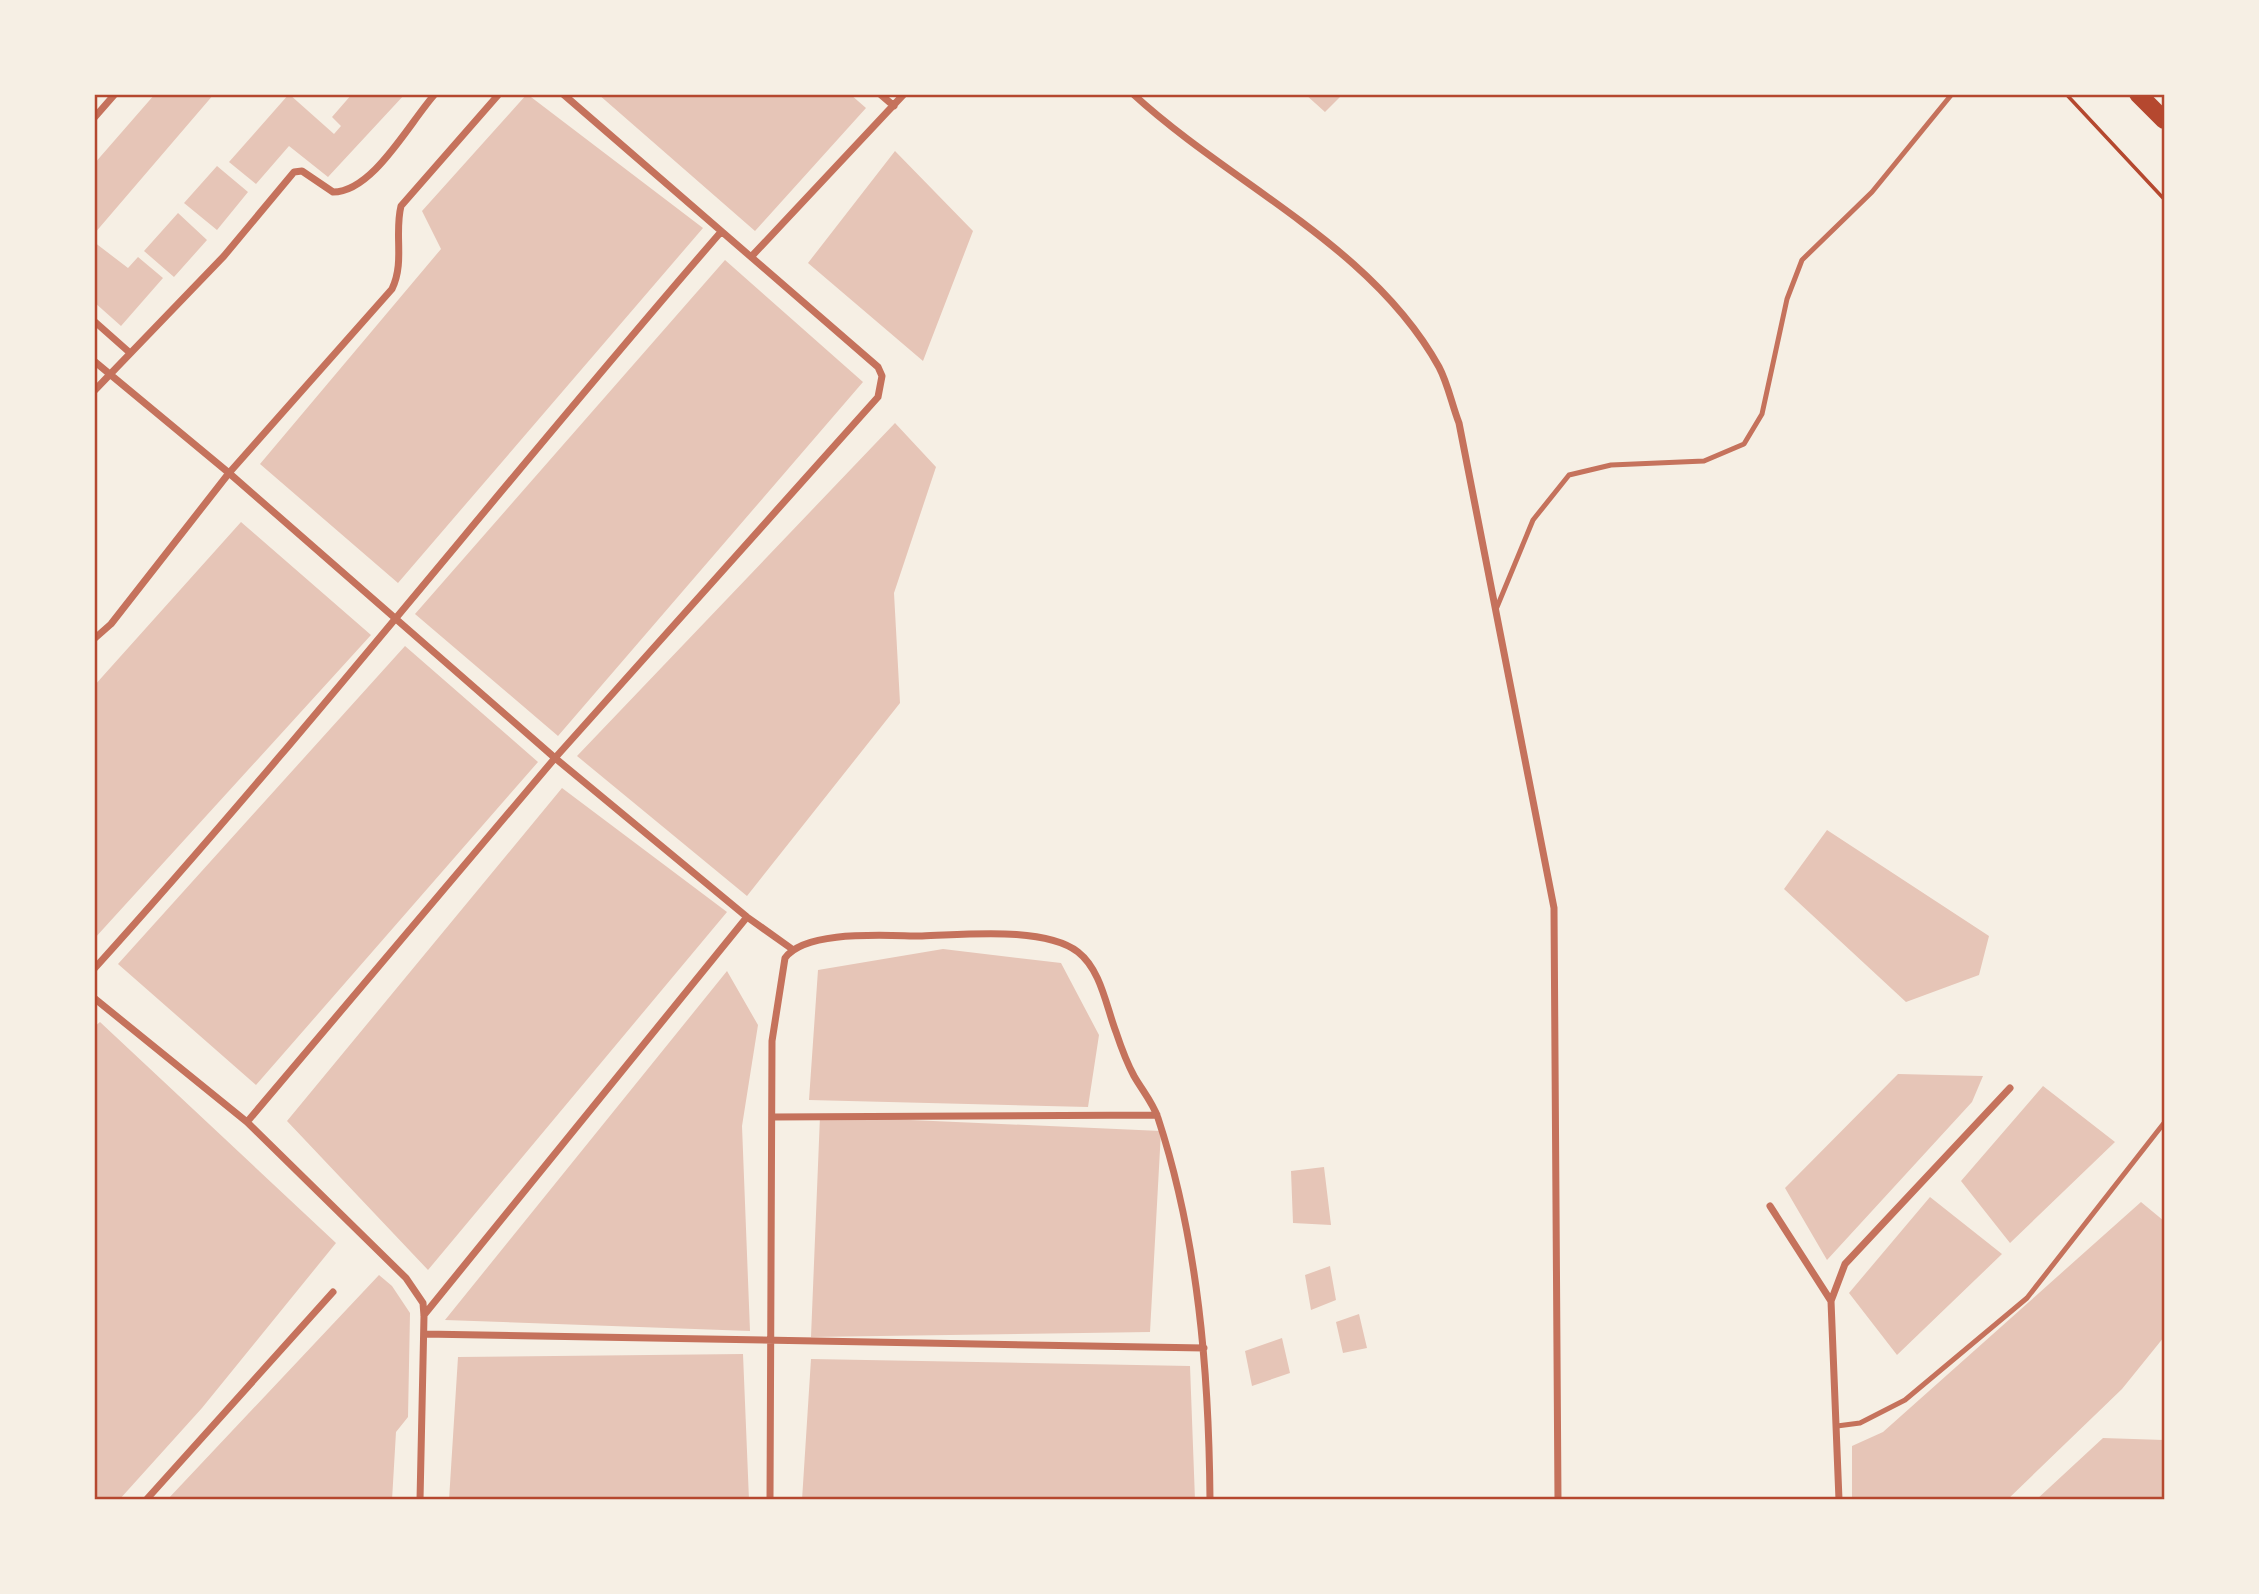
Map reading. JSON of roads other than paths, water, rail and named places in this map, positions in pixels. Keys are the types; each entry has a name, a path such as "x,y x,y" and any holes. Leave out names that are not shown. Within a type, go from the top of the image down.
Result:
{"highway":[{"path":"2138,94 2165,120"}],"street":[{"path":"94,118 115,94"},
{"path":"94,391 224,256 294,172 302,170 332,192 350,191 382,160 435,94"},
{"path":"94,639 111,624 229,473 392,289 399,271 397,222 401,206 499,94"},
{"path":"247,1122 555,758 878,397 882,386 878,367 720,233 563,94"},
{"path":"880,94 894,106"},
{"path":"751,257 904,94"},
{"path":"1133,94 1345,258 1389,300 1417,334 1440,369 1459,422 1554,908 1558,1500"},
{"path":"94,969 396,620 720,233"},
{"path":"94,321 129,352"},
{"path":"94,361 229,473 555,758 747,917 792,949"},
{"path":"424,1316 747,917"},
{"path":"770,1500 772,1041 782,970 792,949 821,939 990,935 1038,937 1060,943 1078,952 1091,968 1133,1073 1157,1115 1177,1195 1204,1348 1209,1400 1210,1500"},
{"path":"95,999 247,1122 407,1278 423,1303 424,1316 420,1500"},
{"path":"1839,1500 1830,1301 1845,1264 2010,1088"},
{"path":"773,1117 1157,1115"},
{"path":"1770,1206 1830,1301"},
{"path":"146,1500 332,1292"},
{"path":"424,1334 1204,1348"}],"lane":[{"path":"1497,607 1533,520 1569,475 1611,465 1704,461 1744,444 1762,414 1787,299 1802,260 1872,192 1952,94"},
{"path":"1837,1426 1860,1423 1905,1400 2027,1298 2165,1124"}]}
